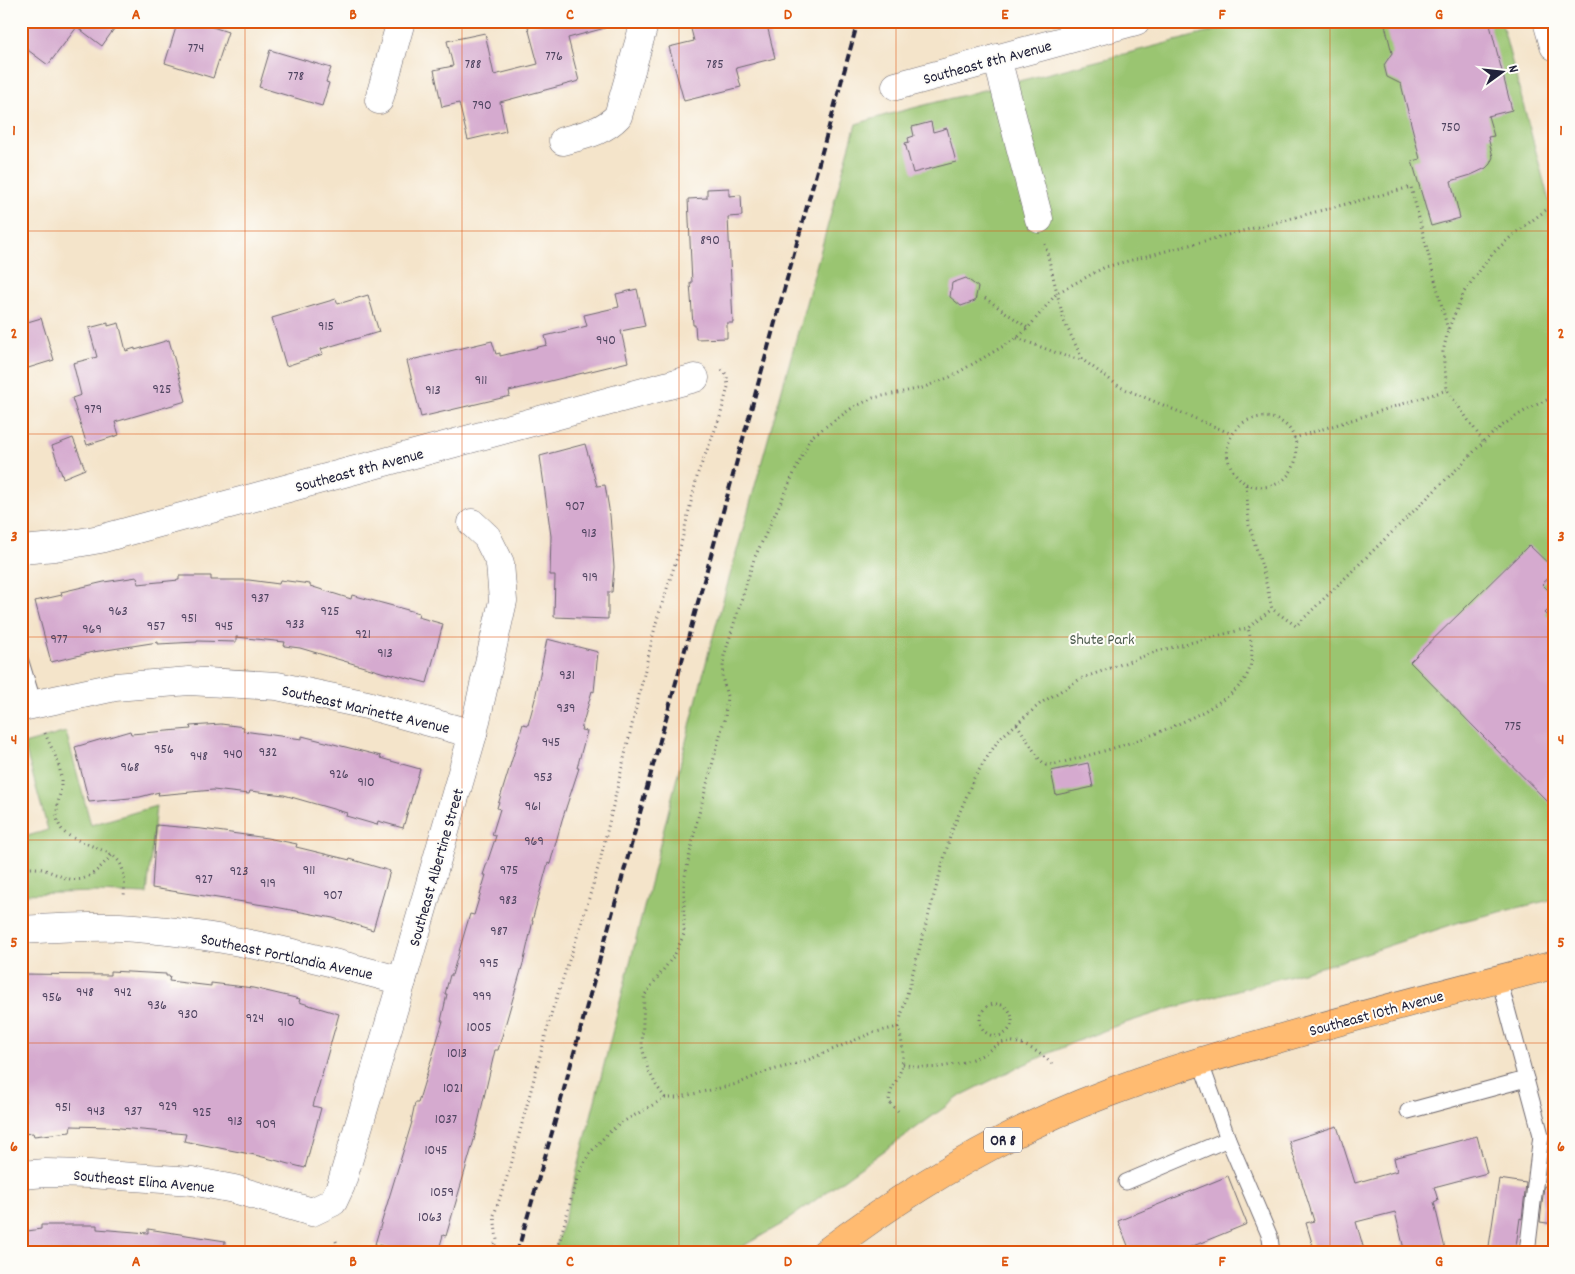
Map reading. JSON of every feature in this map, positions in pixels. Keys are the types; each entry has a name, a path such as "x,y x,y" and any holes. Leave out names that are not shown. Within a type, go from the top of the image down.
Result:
{"main road":[{"name":"Southeast 10th Avenue","path":"1200,1061 1322,1026 1554,966"},
{"name":"OR 8","path":"824,1253 933,1178 1010,1136 1102,1095 1200,1061"}],"street":[{"path":"379,100 401,21"},
{"path":"563,141 601,129 609,125 618,116 645,21"},
{"name":"Southeast 8th Avenue","path":"896,86 1136,21"},
{"path":"1547,21 1554,46"},
{"path":"997,58 1039,219"},
{"name":"Southeast 8th Avenue","path":"21,550 55,547 100,539 695,378"},
{"name":"Southeast Albertine Street","path":"322,1208 333,1202 341,1185 402,981 473,734 503,602 500,563 486,537 472,523"},
{"name":"Southeast Marinette Avenue","path":"28,706 115,687 189,682 277,686 367,705 473,734"},
{"name":"Southeast Portlandia Avenue","path":"21,930 120,927 207,936 292,953 402,981"},
{"name":"Southeast Elina Avenue","path":"21,1175 46,1173 90,1174 192,1181 234,1189 312,1212 322,1208"}],"lane":[{"path":"21,662 28,706"},
{"path":"1499,979 1542,1135 1527,1253"},
{"path":"1200,1061 1228,1139 1270,1237 1272,1253"},
{"path":"1408,1111 1526,1079"},
{"path":"1126,1182 1228,1139"}],"path":[{"path":"665,1098 648,1069 642,1047 644,996 675,954 684,934 684,881 696,825 725,717 727,696 722,677 724,656 754,559 812,436 852,408 873,398 922,388 950,377 1017,338 1028,328 1057,293 1106,267 1411,186 1448,330"},
{"path":"1483,441 1447,390 1443,352 1448,330 1464,292 1492,254 1513,235 1554,204"},
{"path":"1039,219 1064,321 1083,360"},
{"path":"985,298 1028,328"},
{"path":"1017,338 1065,356 1083,360 1120,387 1232,434"},
{"path":"490,1253 497,1240 494,1215 511,1165 552,1012 600,861 656,623 680,548 698,472 720,417 728,387 727,376 724,370 713,366 702,370 695,378"},
{"path":"1294,438 1447,390"},
{"path":"1246,484 1249,525 1263,570 1272,609 1296,626 1471,455 1483,441 1510,419 1554,397"},
{"path":"1256,417 1266,417 1281,422 1288,428 1294,438 1297,448 1296,462 1286,478 1276,485 1265,488 1246,484 1237,477 1230,467 1227,455 1228,444 1232,434 1242,423 1256,417"},
{"path":"898,1111 889,1102 890,1091 903,1064 904,1046 898,1027 951,833 974,778 999,739 1041,703 1080,679 1158,651 1248,628 1272,609"},
{"path":"1017,724 1039,759 1046,765 1120,747 1186,721 1226,698 1243,682 1251,662 1253,644 1248,628"},
{"path":"45,733 55,752 61,775 61,786 56,808 58,823 71,837 112,854 119,861 124,870 124,897"},
{"path":"21,869 43,869 68,880 78,880 88,876 112,854"},
{"path":"1000,1005 1011,1016 1010,1026 1004,1034 999,1036 989,1035 982,1028 980,1017 985,1008 990,1006 1000,1005"},
{"path":"556,1253 578,1175 588,1154 608,1133 621,1123 665,1098 676,1098 737,1084 765,1072 804,1062 872,1033 898,1027"},
{"path":"999,1036 1002,1043"},
{"path":"903,1064 920,1068 948,1066 980,1056 1002,1043 1019,1043 1033,1050 1052,1064"},
{"path":"336,1241 340,1253"}],"green space":[{"name":"Shute Park","path":"1253,21 1501,21 1554,219 1554,899 1463,921 1342,961 1169,1009 1116,1026 1070,1044 962,1095 782,1224 731,1253 554,1253 571,1195 710,647 856,124"},
{"path":"66,732 91,825 156,806 147,894 96,892 21,894 21,838 48,830 24,744"}],"building":[{"path":"21,21 103,21 114,29 102,46 77,27 48,65 21,45"},
{"path":"178,21 194,21 228,32 213,78 165,63"},
{"path":"551,21 604,21 605,28 568,38 579,81 500,102 506,131 468,140 459,103 442,107 434,70 453,66 447,41 485,33 494,75 538,64 528,27"},
{"path":"689,21 766,21 775,58 736,68 741,87 684,101 669,47 694,41"},
{"path":"1384,21 1489,21 1512,110 1488,116 1494,136 1488,137 1493,157 1490,164 1471,175 1451,181 1460,218 1431,226 1412,161 1420,159 1401,84 1387,77 1384,65 1392,53"},
{"path":"270,50 331,68 326,82 329,83 322,106 259,87"},
{"path":"931,122 933,132 947,128 956,162 913,173 905,143 909,142 908,138 914,136 912,127"},
{"path":"729,188 729,196 741,195 742,216 728,217 733,323 727,323 727,338 696,339 690,283 692,283 688,199 707,198 707,189"},
{"path":"966,278 978,287 975,301 961,306 950,297 952,283"},
{"path":"637,289 645,326 621,331 628,362 509,391 510,396 421,417 407,361 492,341 496,354 500,353 500,356 547,345 545,336 587,326 584,315 619,307 616,294"},
{"path":"368,295 379,332 321,349 323,354 286,366 272,318 336,299 338,304"},
{"path":"41,318 54,360 25,369 21,356 21,324"},
{"path":"108,323 108,326 119,323 126,351 169,340 186,401 115,422 119,435 87,445 72,398 81,395 73,363 97,357 89,328"},
{"path":"73,438 85,469 63,478 52,446"},
{"path":"585,444 597,486 605,485 610,515 614,567 612,592 608,592 608,619 554,617 555,575 550,575 551,536 540,456"},
{"path":"1529,545 1554,569 1554,573 1542,584 1554,596 1554,604 1545,613 1554,621 1554,808 1410,662"},
{"path":"179,576 211,576 211,580 249,580 279,584 280,580 310,584 310,586 351,599 352,595 419,613 418,617 443,624 427,683 388,674 300,648 284,646 285,642 236,637 236,642 197,641 158,644 158,642 93,652 51,662 35,601 62,595 61,592 104,582 137,577 138,584 179,580"},
{"path":"547,639 598,652 594,692 592,691 581,730 587,731 577,768 579,768 550,864 548,863 532,921 524,960 498,1050 495,1050 474,1140 446,1236 443,1235 438,1253 406,1253 375,1244 412,1122 415,1103 418,1103 443,1021 441,1021 447,994 445,994 450,975 452,975 470,914 474,915 486,875 483,875 496,836 492,835 500,809 497,808 523,724 528,725"},
{"path":"221,724 244,727 243,731 302,739 302,736 381,756 380,758 420,769 403,828 378,821 377,825 346,816 347,813 284,795 250,791 249,794 213,790 158,795 159,792 140,797 89,802 75,747 130,731 131,734 191,729 190,726"},
{"path":"1088,763 1093,787 1056,795 1051,771"},
{"path":"156,825 267,838 297,844 296,847 350,859 390,871 373,930 333,918 270,906 152,888"},
{"path":"110,971 166,974 166,976 170,976 169,981 253,988 300,999 299,1002 339,1014 313,1106 321,1108 305,1168 255,1155 184,1141 186,1134 109,1127 71,1126 70,1132 34,1136 33,1133 21,1134 21,1102 25,1102 21,1067 21,974 110,975"},
{"path":"1337,1126 1355,1183 1397,1171 1394,1158 1477,1136 1487,1173 1434,1187 1438,1200 1434,1202 1446,1253 1405,1253 1395,1212 1356,1222 1365,1253 1315,1253 1306,1223 1314,1221 1289,1141"},
{"path":"1228,1176 1247,1224 1176,1253 1131,1253 1118,1221"},
{"path":"1499,1179 1526,1183 1522,1219 1520,1218 1515,1253 1488,1253"},
{"path":"1544,1186 1554,1187 1554,1224 1540,1222"},
{"path":"41,1225 97,1225 97,1229 148,1233 148,1229 225,1241 224,1253 21,1253 21,1232 41,1229"}],"railway":[{"path":"517,1253 553,1129 858,21"}]}
